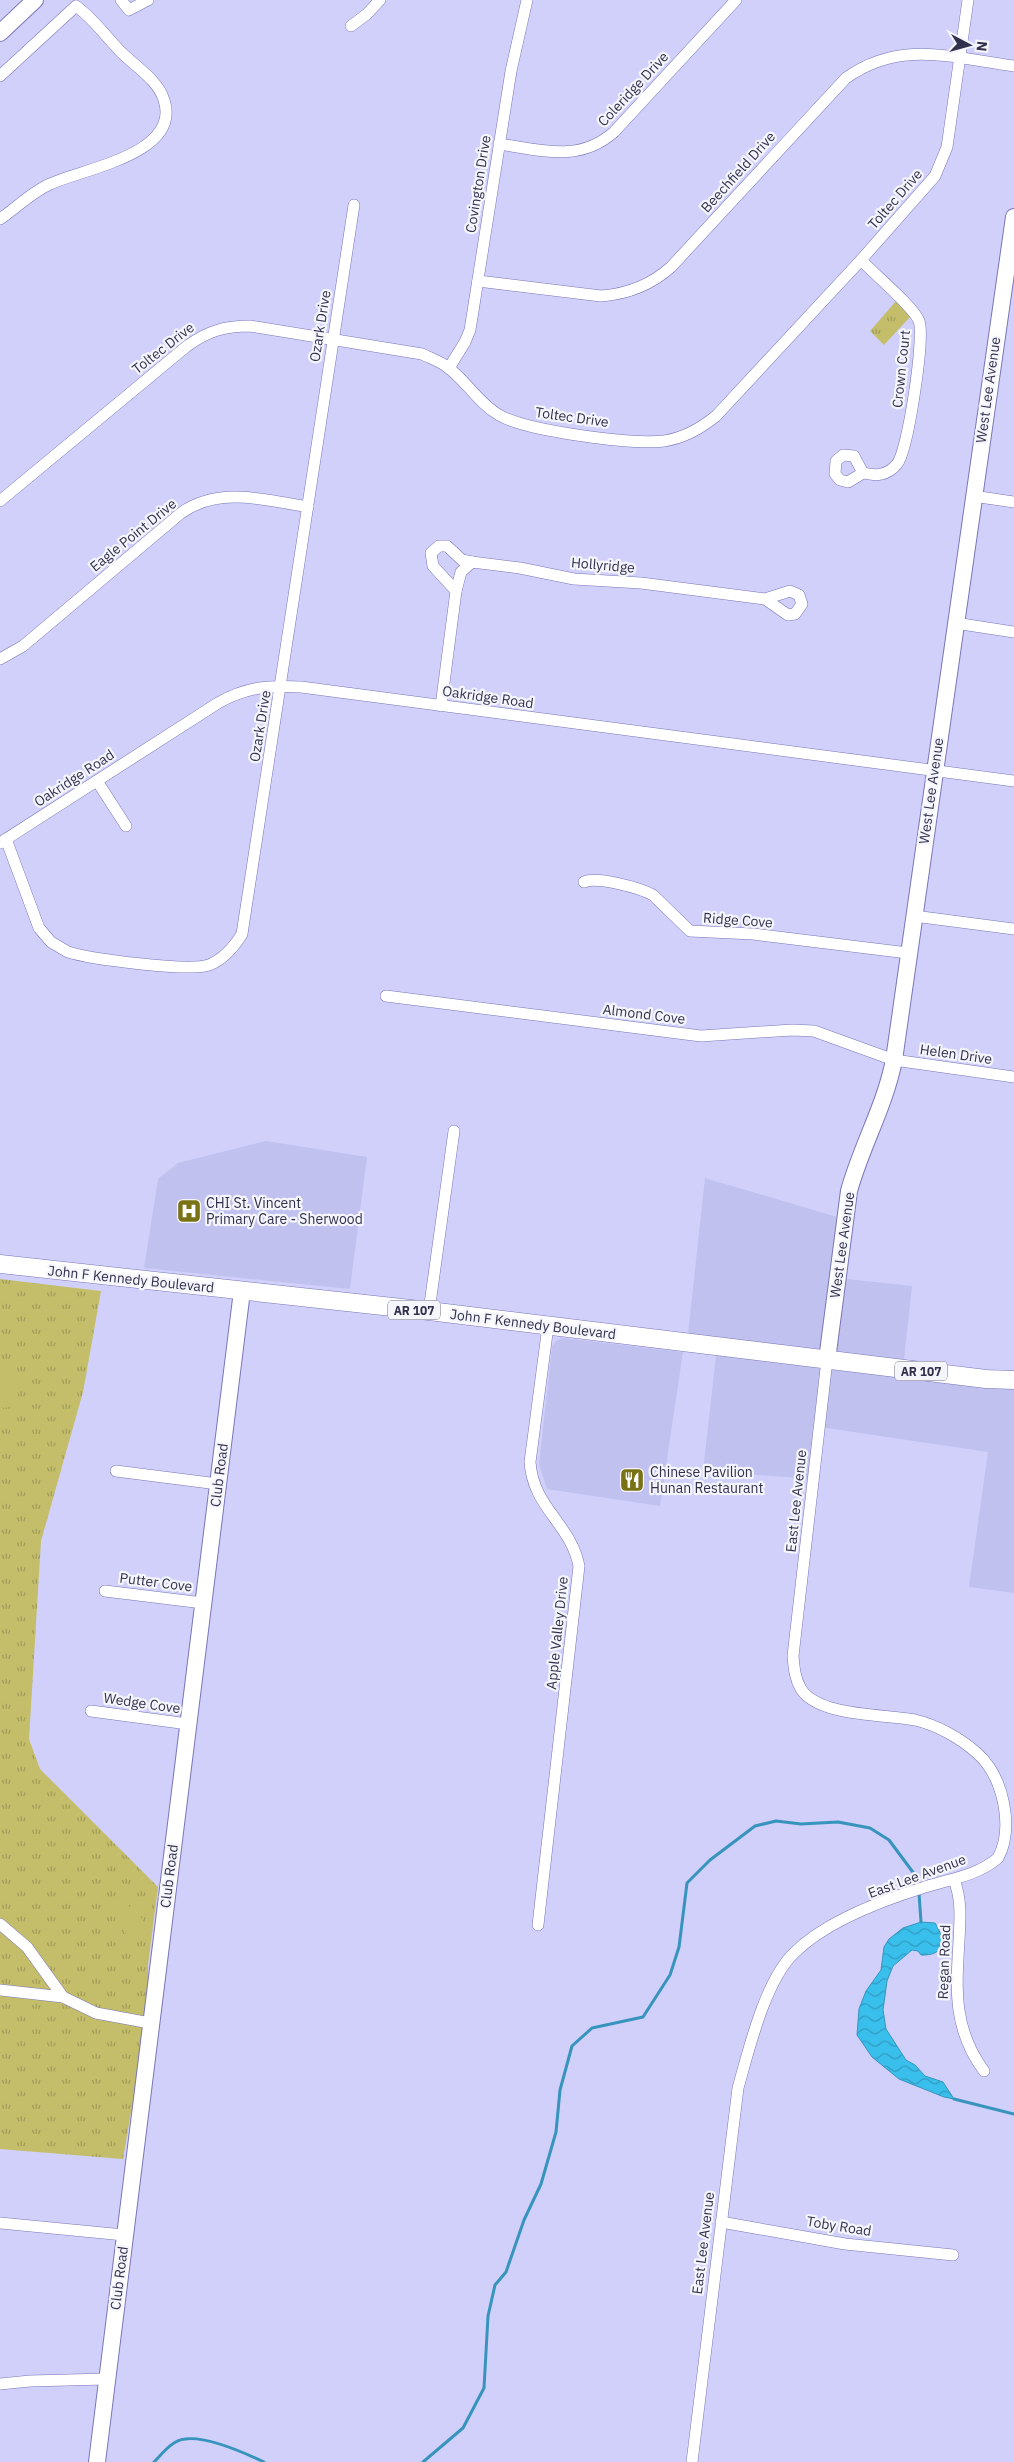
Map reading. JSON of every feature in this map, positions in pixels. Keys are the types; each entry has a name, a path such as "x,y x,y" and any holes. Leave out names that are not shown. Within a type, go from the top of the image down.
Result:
{"main road":[{"name":"John F Kennedy Boulevard","path":"0,1264 429,1311 827,1360"},
{"name":"AR 107","path":"827,1360 1014,1380"}],"street":[{"path":"0,33 36,0"},
{"path":"0,219 48,184 141,151 158,136 162,126 164,100 153,82 121,52 88,15 76,4 64,0"},
{"path":"121,0 129,10 148,0"},
{"path":"351,26 368,14 380,0"},
{"name":"Covington Drive","path":"449,368 466,342 470,330 511,71 527,0"},
{"name":"Coleridge Drive","path":"499,144 569,152 598,145 614,132 736,0"},
{"name":"Toltec Drive","path":"0,501 187,346 209,332 232,326 250,326 409,350 422,354 449,368 490,409 510,421 522,425 650,442 681,437 700,429 716,416 862,260 927,187 942,163 947,147 968,0"},
{"path":"0,76 76,4"},
{"name":"Beechfield Drive","path":"478,282 601,296 630,291 642,286 671,267 846,78 858,69 892,56 916,53 1014,66"},
{"name":"Ozark Drive","path":"3,841 37,923 47,938 57,946 76,954 190,969 217,961 230,951 238,941 245,923 354,205"},
{"name":"West Lee Avenue","path":"827,1360 849,1191 854,1171 890,1081 894,1060 1014,217"},
{"name":"Crown Court","path":"862,260 917,317 921,331 912,408 902,457 892,469 884,474 877,476 863,474"},
{"path":"974,496 1014,502"},
{"name":"Eagle Point Drive","path":"0,659 23,646 181,513 200,502 219,497 234,497 308,507"},
{"path":"456,591 433,566 431,553 439,546 447,546 462,560 472,562"},
{"path":"441,706 456,591 462,572 472,562"},
{"name":"Hollyridge","path":"472,562 520,568 574,579 641,583 765,599"},
{"path":"955,623 1014,632"},
{"name":"Oakridge Road","path":"3,841 233,694 256,687 281,686 1014,781"},
{"path":"97,781 126,826"},
{"name":"Ridge Cove","path":"584,882 592,880 607,882 647,891 658,899 690,931 753,934 908,953"},
{"path":"914,916 1014,929"},
{"name":"Almond Cove","path":"386,996 701,1036 792,1030 814,1031 894,1060"},
{"name":"Helen Drive","path":"894,1060 1014,1077"},
{"path":"429,1311 454,1131"},
{"name":"Club Road","path":"97,2462 242,1291"},
{"name":"Apple Valley Drive","path":"538,1926 579,1566 571,1541 543,1505 531,1472 530,1462 548,1326"},
{"name":"East Lee Avenue","path":"692,2462 738,2088 748,2052 774,1980 794,1952 817,1935 884,1901 975,1872 997,1859 1012,1840 1013,1814 1009,1798 995,1771 975,1751 946,1731 927,1724 823,1706 807,1696 796,1678 794,1656 827,1360"},
{"path":"116,1471 218,1484"},
{"name":"Putter Cove","path":"105,1590 203,1603"},
{"name":"Wedge Cove","path":"91,1711 188,1724"},
{"name":"Regan Road","path":"954,1880 961,1910 956,1989 959,2020 970,2049 984,2071"},
{"path":"0,1924 27,1947 64,1997"},
{"path":"0,1990 64,1997 96,2013 150,2023"},
{"name":"Toby Road","path":"721,2222 845,2244 953,2255"},
{"path":"0,2224 124,2235"},
{"path":"0,2384 30,2381 106,2379"}],"shaded area":[{"path":"266,1141 367,1157 350,1289 144,1268 158,1179 178,1163"},
{"path":"705,1178 844,1219 837,1278 912,1286 903,1369 1014,1380 1014,1593 969,1587 988,1452 820,1427 814,1479 703,1471 717,1347 687,1343"},
{"path":"562,1338 683,1352 660,1506 547,1489 539,1464 552,1347 556,1341"}],"green space":[{"path":"896,301 911,316 884,345 870,331"},
{"path":"0,1279 101,1291 83,1392 41,1541 29,1739 40,1769 158,1887 148,1965 150,2023 140,2103 131,2112 123,2159 0,2149"},
{"path":"4,1363 14,1364 17,1367 18,1400 14,1406 4,1408 0,1406 0,1366"},
{"path":"119,1897 141,1917 145,1927 141,1933 128,1937 112,1905 114,1899"}],"water":[{"path":"921,1922 935,1923 941,1935 941,1946 935,1953 929,1955 921,1955 918,1951 912,1950 893,1966 887,1981 883,2010 886,2029 906,2060 915,2065 925,2076 943,2082 954,2099 944,2097 899,2079 872,2057 857,2035 859,2009 866,1991 881,1970 884,1947 889,1939 903,1928"}],"waterway":[{"path":"423,2462 463,2428 484,2388 488,2316 495,2285 506,2272 524,2220 541,2184 556,2132 560,2090 572,2046 592,2028 643,2017 670,1975 679,1947 687,1883 710,1860 755,1826 776,1821 801,1824 838,1822 870,1828 889,1840 918,1879 921,1922"},
{"path":"954,2099 1014,2114"},
{"path":"154,2462 176,2442 185,2439 204,2440 225,2446 264,2462"}],"place":[{"name":"CHI St. Vincent Primary Care - Sherwood","path":"189,1211"},
{"name":"Chinese Pavilion Hunan Restaurant","path":"632,1480"}]}
